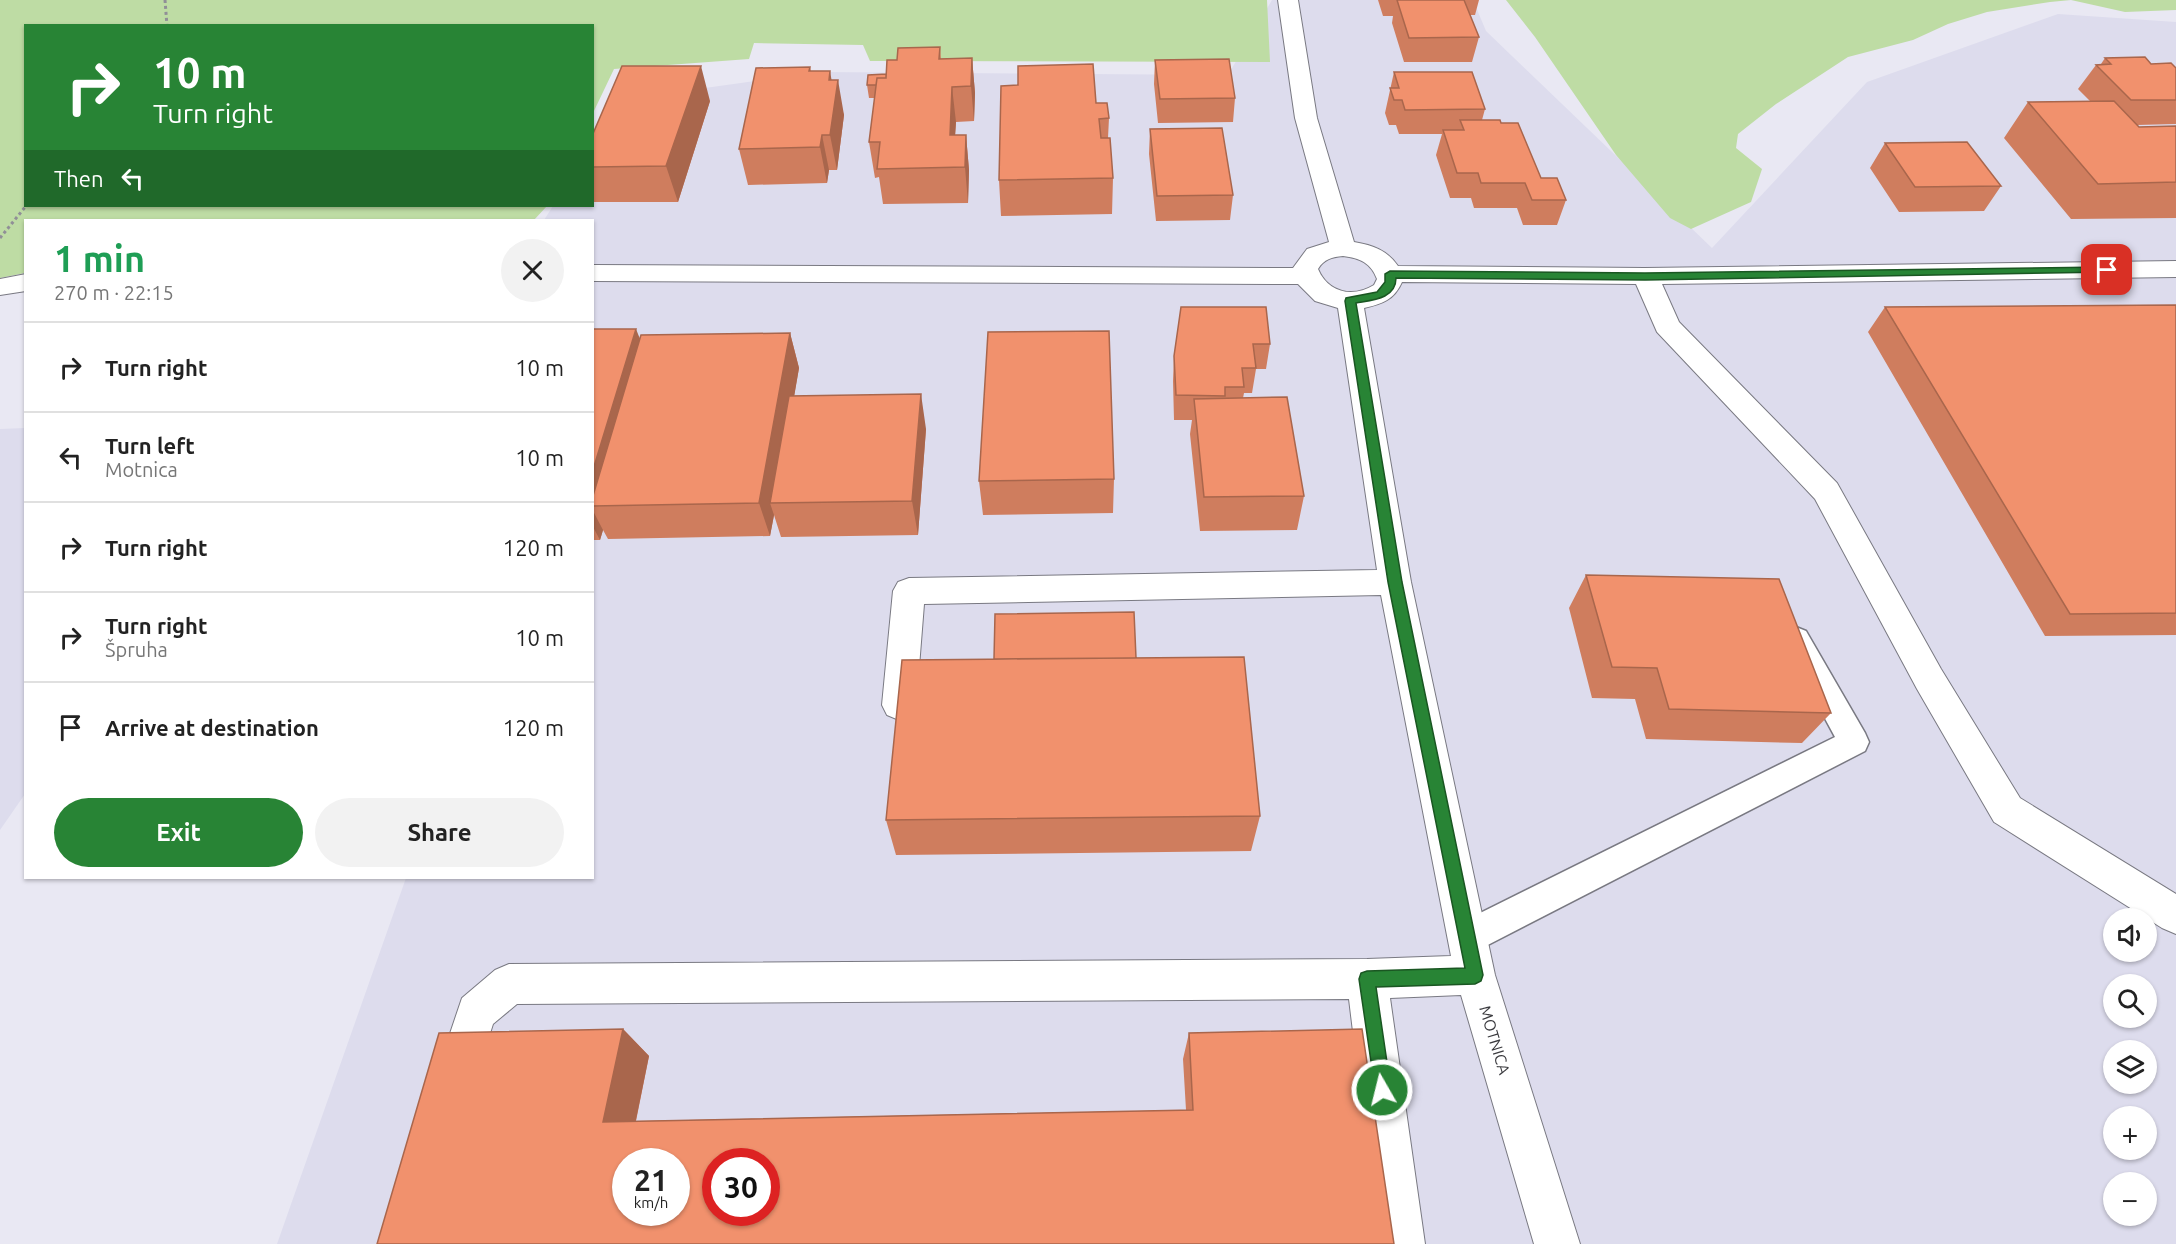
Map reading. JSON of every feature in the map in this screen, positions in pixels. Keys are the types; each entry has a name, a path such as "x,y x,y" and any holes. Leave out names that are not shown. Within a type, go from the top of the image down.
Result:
{"street":[{"path":"1288,0 1306,118 1344,248"},
{"path":"1344,248 1366,252 1376,258 1390,274 1391,282 1388,289 1381,294 1350,301 1327,296 1310,284 1305,269 1314,256 1322,251 1344,248"},
{"path":"1390,274 1645,276 2176,269"},
{"path":"594,273 1306,276"},
{"path":"1645,276 1667,326 1826,491 1929,679 2007,810 2176,915"},
{"path":"0,287 24,282"},
{"name":"MOTNICA","path":"1350,301 1395,582 1475,975 1557,1244"},
{"path":"896,739 909,591 1395,582"},
{"path":"446,1112 476,1012 509,984 1367,979 1475,975"},
{"path":"1367,979 1402,1244"}],"lane":[{"path":"1468,937 1854,742 1785,618"}],"path":[{"path":"165,0 167,24"},
{"path":"0,238 25,207"}],"shaded area":[{"path":"1272,0 1473,0 1486,31 1712,248 1867,82 2058,14 2176,22 2176,1244 277,1244 406,879 594,879 594,219 545,219 552,207 594,207 594,140 619,100 819,72 1228,75"},
{"path":"24,428 24,795 0,830 0,429"}],"green space":[{"path":"0,0 1267,0 1270,62 870,61 863,45 754,43 749,59 614,69 594,111 594,24 24,24 24,207 546,207 535,219 24,219 24,273 0,278"},
{"path":"1506,0 2071,0 1987,12 1948,24 1913,40 1848,57 1776,104 1738,134 1736,148 1762,169 1751,202 1691,229 1670,218 1616,155 1535,37"},
{"path":"2071,0 2176,0 2176,10 2125,12"}],"building":[{"path":"1397,0 1464,0 1479,37 1409,38"},
{"path":"940,47 939,59 972,58 971,86 952,87 950,135 966,135 965,167 877,169 880,142 869,142 877,78 886,78 887,60 897,60 898,48"},
{"path":"2145,57 2151,64 2171,63 2176,68 2176,100 2131,100 2096,65 2111,64 2105,58"},
{"path":"1229,59 1235,98 1160,99 1155,60"},
{"path":"1093,64 1096,103 1107,103 1109,118 1099,119 1101,138 1110,138 1113,178 999,180 1001,86 1018,85 1018,66"},
{"path":"622,66 701,66 666,166 594,167 594,131"},
{"path":"810,67 809,71 830,71 829,80 838,80 830,135 822,135 820,147 739,149 756,68"},
{"path":"1394,72 1472,72 1485,109 1405,110 1402,100 1394,100 1390,88 1399,88"},
{"path":"886,74 886,78 877,78 876,85 867,85 868,75"},
{"path":"2114,101 2139,127 2176,126 2176,182 2098,184 2028,102"},
{"path":"1460,120 1500,120 1501,123 1518,123 1541,178 1557,178 1566,200 1532,200 1525,183 1481,183 1478,173 1457,173 1443,130 1464,130"},
{"path":"1222,128 1233,195 1157,196 1150,129"},
{"path":"1967,142 2001,186 1915,187 1885,143"},
{"path":"2176,305 2176,613 2070,614 1885,307"},
{"path":"1181,307 1266,307 1270,344 1253,344 1256,368 1242,368 1244,387 1225,387 1225,396 1176,395 1174,356"},
{"path":"594,329 636,329 594,466"},
{"path":"1109,331 1114,479 979,481 988,332"},
{"path":"790,333 759,503 594,506 594,492 641,335"},
{"path":"921,394 912,501 770,503 789,396"},
{"path":"1287,397 1304,496 1204,497 1194,399"},
{"path":"1586,575 1779,579 1831,713 1669,709 1657,668 1612,667"},
{"path":"1134,612 1136,658 994,659 995,614"},
{"path":"1244,657 1260,816 886,820 902,660"},
{"path":"623,1029 603,1122 1193,1110 1189,1033 1362,1029 1394,1244 377,1244 439,1033"}],"route":[{"path":"1382,1090 1367,979 1475,975 1395,582 1350,301 1381,294 1388,289 1391,282 1390,274 1645,276 2107,270"}]}
